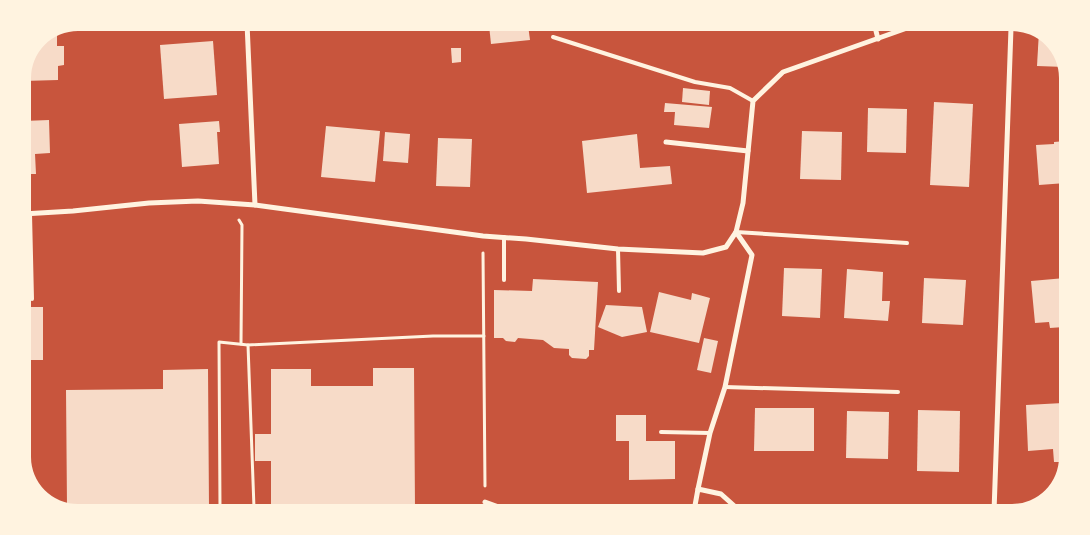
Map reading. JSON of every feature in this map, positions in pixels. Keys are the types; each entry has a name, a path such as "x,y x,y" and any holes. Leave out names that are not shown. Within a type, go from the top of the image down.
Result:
{"street":[{"path":"247,31 256,205"},
{"path":"876,31 878,39"},
{"path":"31,214 149,203 198,201 256,205 483,236 618,249 703,253 726,247 736,232 743,203 754,101 783,72 899,31"},
{"path":"994,504 1011,31"},
{"path":"666,142 748,151"},
{"path":"695,504 710,433 724,387 752,255 736,232"},
{"path":"698,490 721,494 732,504"},
{"path":"485,502 490,504"}],"lane":[{"path":"553,37 695,82 730,88 754,101"},
{"path":"736,232 907,243"},
{"path":"504,237 504,280"},
{"path":"618,249 619,291"},
{"path":"31,256 32,299"},
{"path":"724,387 898,392"},
{"path":"661,432 710,433"}],"path":[{"path":"227,203 242,225 241,344"},
{"path":"483,236 485,502"},
{"path":"220,504 220,342 248,345 423,336 484,336"},
{"path":"248,345 254,504"}],"building":[{"path":"490,31 529,31 530,40 491,44"},
{"path":"57,37 57,46 64,46 64,65 58,66 58,80 31,81 36,58 47,43"},
{"path":"1039,39 1051,52 1057,67 1037,66"},
{"path":"213,41 217,95 164,99 160,45"},
{"path":"451,48 461,48 461,62 452,63"},
{"path":"683,88 710,91 709,105 682,102"},
{"path":"934,102 973,104 969,187 930,185"},
{"path":"665,103 712,107 709,128 674,125 675,112 664,112"},
{"path":"868,108 907,109 906,153 867,152"},
{"path":"49,120 50,153 35,154 36,174 31,174 31,121"},
{"path":"219,121 220,132 217,132 219,164 182,167 179,124"},
{"path":"326,126 380,131 375,182 321,177"},
{"path":"802,131 842,132 841,180 800,179"},
{"path":"385,132 410,134 408,163 383,161"},
{"path":"637,134 640,168 670,166 672,184 587,193 582,141"},
{"path":"438,138 472,139 470,187 436,186"},
{"path":"1054,142 1059,142 1059,184 1039,185 1036,145 1054,144"},
{"path":"784,268 822,269 820,318 782,316"},
{"path":"847,269 883,272 882,301 890,301 888,321 844,318"},
{"path":"924,278 966,280 963,325 922,323"},
{"path":"533,279 598,282 594,350 589,350 589,356 586,359 572,358 569,355 569,349 554,348 543,340 518,338 515,342 506,341 503,338 494,338 494,290 532,291"},
{"path":"1059,279 1059,327 1050,328 1049,322 1035,323 1031,281"},
{"path":"659,292 691,300 692,293 710,298 699,343 650,332"},
{"path":"606,305 642,307 647,332 622,337 598,327"},
{"path":"31,307 43,307 43,360 31,360"},
{"path":"704,338 718,341 711,373 697,370"},
{"path":"373,368 414,368 415,504 271,504 271,461 255,461 255,434 271,434 271,369 311,369 311,386 373,386"},
{"path":"208,369 209,504 78,504 67,502 66,390 163,389 163,370"},
{"path":"1059,403 1058,462 1054,462 1053,449 1028,451 1026,405"},
{"path":"755,408 814,408 814,451 754,451"},
{"path":"918,410 960,411 959,472 917,471"},
{"path":"847,411 889,412 888,459 846,458"},
{"path":"616,415 646,415 646,441 675,441 675,479 629,480 629,441 616,441"}]}
